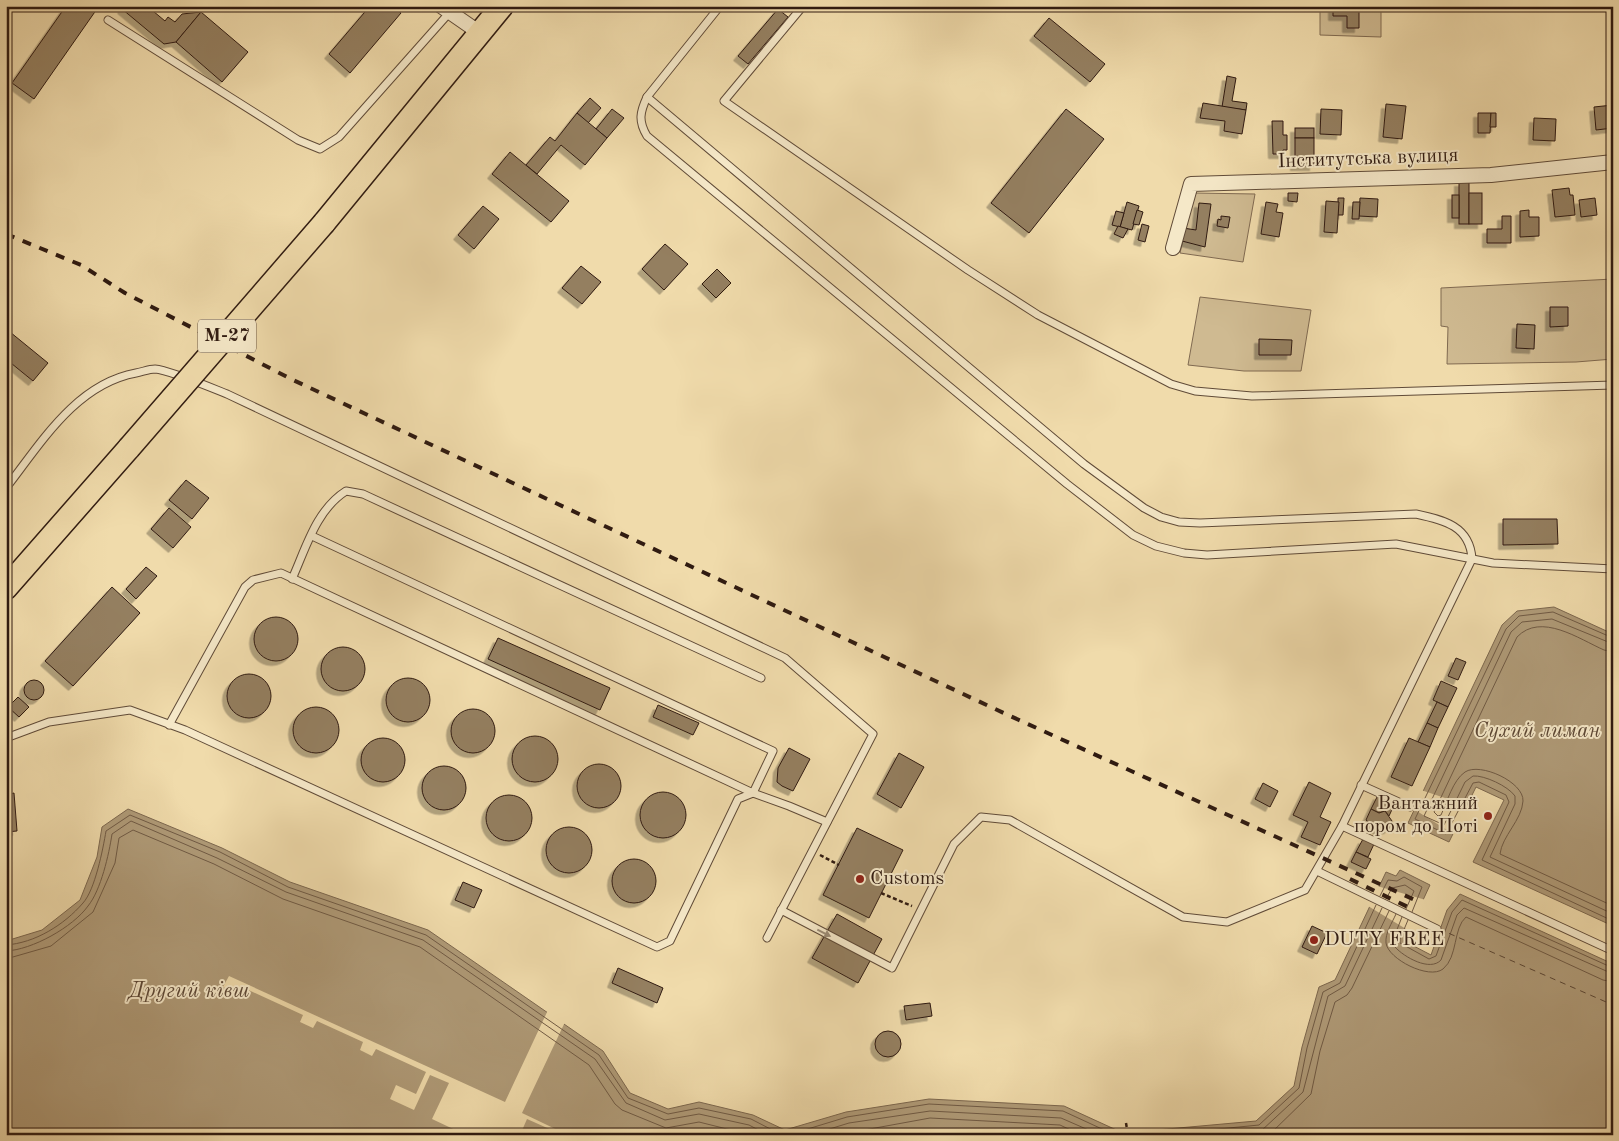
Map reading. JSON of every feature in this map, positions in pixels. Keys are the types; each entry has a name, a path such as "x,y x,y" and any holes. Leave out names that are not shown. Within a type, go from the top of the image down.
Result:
{"main road":[{"name":"М-27","path":"6,588 324,223 502,6"}],"street":[{"path":"446,9 480,34"},
{"name":"Інститутська вулиця","path":"1173,248 1191,184 1491,174 1613,162"}],"lane":[{"path":"720,6 647,97 640,111 640,124 647,136 1052,472 1133,535 1156,546 1207,555 1396,544 1493,563 1613,569"},
{"path":"803,6 724,101 960,264 1038,315 1171,384 1195,391 1252,396 1613,385"},
{"path":"108,20 298,140 320,149 340,138 446,9"},
{"path":"647,97 1084,464 1144,508 1161,517 1200,523 1416,514 1438,519 1464,534 1471,546 1472,559 1342,826 1318,871 1305,890 1227,922 1183,917 1010,820 982,817 954,844 892,968 781,910"},
{"path":"6,488 70,408 99,386 125,375 156,369 227,394 785,658 873,734 767,938"},
{"path":"292,578 321,514 333,499 346,491 363,494 761,678"},
{"path":"6,738 49,722 130,710 169,725 657,946 670,941 738,800 752,794 773,751 312,536"},
{"path":"169,725 245,587 253,580 281,573 752,794 789,806 827,822"},
{"path":"1361,785 1410,807"},
{"path":"1342,826 1613,951"},
{"path":"1318,871 1437,929"}],"path":[{"path":"812,851 839,865"},
{"path":"882,893 922,910"},
{"path":"1126,1123 1128,1135"}],"shaded area":[{"path":"1320,6 1381,6 1381,37 1320,35"},
{"path":"1194,193 1255,194 1243,262 1180,253"},
{"path":"1613,279 1613,359 1576,362 1447,364 1448,327 1441,326 1441,288"},
{"path":"1200,297 1311,310 1301,371 1244,371 1188,365"}],"water":[{"name":"Сухий лиман","path":"1554,607 1613,634 1613,926 1473,862 1504,800 1476,787 1449,842 1408,823 1502,625 1517,611"},
{"name":"Другий ківш","path":"128,809 222,848 290,882 428,930 603,1051 630,1093 668,1109 699,1102 753,1115 785,1130 846,1112 929,1099 1064,1106 1123,1133 1256,1121 1294,1086 1302,1047 1319,987 1335,980 1386,872 1396,876 1400,870 1430,885 1404,941 1431,955 1447,910 1460,894 1613,964 1613,1135 6,1135 6,941 42,930 80,900 97,857 102,827"}],"pier":[{"path":"1421,790 1469,806 1455,835 1412,808"},
{"path":"1377,886 1426,900 1411,932 1368,906"},
{"path":"229,976 505,1102 548,1010 565,1022 522,1113 568,1135 553,1135 554,1131 527,1119 520,1135 466,1135 432,1119 449,1083 430,1075 414,1110 390,1099 396,1085 416,1094 426,1072 376,1049 372,1056 360,1050 363,1042 317,1021 313,1028 300,1022 303,1015 244,988 241,995 223,987"}],"building":[{"path":"66,6 99,6 34,99 12,83"},
{"path":"124,6 147,6 165,21 168,17 175,22 182,14 201,12 176,42 164,44 122,9"},
{"path":"370,6 392,6 401,13 350,73 329,54"},
{"path":"1333,6 1359,6 1359,28 1347,28 1347,16 1333,16"},
{"path":"778,9 788,17 748,64 738,56"},
{"path":"201,12 248,52 222,82 176,42"},
{"path":"1049,18 1105,64 1090,82 1034,36"},
{"path":"1227,76 1236,78 1232,101 1247,103 1246,110 1222,107"},
{"path":"590,98 601,108 588,123 577,113"},
{"path":"1203,103 1246,110 1242,134 1224,131 1225,121 1200,118"},
{"path":"1386,104 1406,106 1402,139 1383,137"},
{"path":"1613,105 1613,128 1596,130 1594,107"},
{"path":"612,109 624,118 607,138 596,129"},
{"path":"1066,109 1104,139 1029,233 991,203"},
{"path":"1321,109 1342,110 1341,135 1320,134"},
{"path":"577,113 607,138 585,165 561,145 537,174 526,165 550,137 555,141"},
{"path":"1478,113 1491,113 1490,133 1478,133"},
{"path":"1491,113 1496,113 1496,127 1490,127"},
{"path":"1534,118 1556,119 1555,141 1533,140"},
{"path":"1272,121 1283,121 1283,135 1287,135 1287,150 1283,150 1283,154 1273,154"},
{"path":"1295,128 1314,128 1314,138 1295,138"},
{"path":"1295,138 1314,138 1314,166 1295,166"},
{"path":"510,152 569,201 551,222 492,174"},
{"path":"1459,182 1469,182 1469,224 1459,224"},
{"path":"1569,188 1570,195 1573,195 1575,215 1555,217 1552,190"},
{"path":"1288,193 1298,193 1297,202 1288,201"},
{"path":"1469,193 1482,193 1482,224 1469,224"},
{"path":"1452,195 1459,195 1459,218 1452,218"},
{"path":"1338,198 1344,198 1343,215 1338,215"},
{"path":"1360,198 1378,199 1377,217 1359,216"},
{"path":"1595,198 1597,215 1581,217 1579,200"},
{"path":"1326,201 1339,202 1337,233 1324,232"},
{"path":"1127,202 1139,206 1132,230 1120,227"},
{"path":"1266,202 1278,204 1276,212 1283,213 1279,237 1261,234"},
{"path":"1353,202 1360,202 1359,219 1352,219"},
{"path":"1199,203 1211,204 1205,247 1182,241 1183,228 1196,230"},
{"path":"483,206 499,219 474,249 458,235"},
{"path":"1137,210 1143,212 1139,225 1133,224"},
{"path":"1529,210 1529,217 1539,217 1539,236 1520,237 1520,211"},
{"path":"1116,211 1124,213 1120,227 1112,225"},
{"path":"1221,216 1230,217 1228,228 1217,226 1218,219 1221,220"},
{"path":"1502,216 1511,216 1511,243 1487,243 1487,229 1502,229"},
{"path":"1142,224 1149,226 1145,242 1138,240"},
{"path":"1118,226 1128,229 1123,238 1114,234"},
{"path":"665,244 688,264 664,290 642,269"},
{"path":"581,266 601,282 582,304 562,288"},
{"path":"717,269 731,283 716,298 702,284"},
{"path":"1550,307 1568,307 1568,326 1550,327"},
{"path":"1517,324 1535,325 1534,349 1516,348"},
{"path":"10,332 48,363 33,381 6,359 6,336"},
{"path":"1259,339 1292,340 1291,355 1259,355"},
{"path":"186,480 209,498 192,519 169,500"},
{"path":"169,508 191,527 173,548 151,529"},
{"path":"1503,519 1557,519 1558,544 1503,545"},
{"path":"146,567 157,576 136,599 126,589"},
{"path":"112,587 140,613 73,686 45,661"},
{"path":"280,617 292,623 297,630 297,648 292,655 285,660 272,661 264,658 257,651 254,635 257,627 264,620"},
{"path":"498,638 610,688 600,710 488,659"},
{"path":"347,647 356,650 362,656 365,669 364,678 356,688 339,691 330,688 324,682 321,665 324,656 330,650"},
{"path":"1456,658 1466,662 1458,680 1448,676"},
{"path":"253,674 262,677 268,683 271,696 270,705 262,715 245,718 236,715 230,709 227,692 230,683 236,677"},
{"path":"412,678 424,684 429,691 429,709 424,716 417,721 404,722 396,719 389,712 386,696 389,688 396,681"},
{"path":"34,680 41,683 44,690 41,697 34,700 27,697 24,690 27,683"},
{"path":"1441,681 1457,688 1448,707 1433,700"},
{"path":"18,697 29,707 19,717 8,707"},
{"path":"1437,702 1448,707 1438,728 1427,723"},
{"path":"658,705 699,723 693,735 653,717"},
{"path":"316,707 329,711 335,717 339,730 335,743 329,749 316,753 303,749 297,743 293,730 297,717 303,711"},
{"path":"477,709 489,715 494,722 494,740 489,747 482,752 469,753 461,750 454,743 451,727 454,719 461,712"},
{"path":"1427,723 1438,728 1430,747 1418,742"},
{"path":"535,736 548,740 554,746 558,759 554,772 548,778 535,782 522,778 516,772 512,759 516,746 522,740"},
{"path":"387,738 399,744 404,751 404,769 399,776 392,781 379,782 371,779 364,772 361,756 364,748 371,741"},
{"path":"1409,738 1430,747 1412,786 1391,777"},
{"path":"789,748 810,759 793,791 777,782 778,768"},
{"path":"899,753 924,767 901,808 877,794"},
{"path":"603,764 615,770 620,777 620,795 615,802 608,807 595,808 587,805 580,798 577,782 580,774 587,767"},
{"path":"448,766 460,772 465,779 465,797 460,804 453,809 440,810 432,807 425,800 422,784 425,776 432,769"},
{"path":"1309,782 1331,793 1320,817 1331,822 1320,845 1301,837 1308,822 1293,815"},
{"path":"1263,783 1278,791 1270,807 1255,799"},
{"path":"663,792 676,796 682,802 686,815 682,828 676,834 663,838 650,834 644,828 640,815 644,802 650,796"},
{"path":"14,793 17,831 6,832 6,795"},
{"path":"509,795 522,799 528,805 532,818 528,831 522,837 509,841 496,837 490,831 486,818 490,805 496,799"},
{"path":"1378,795 1395,803 1389,816 1385,811 1379,813 1371,809"},
{"path":"1371,809 1379,813 1385,811 1392,821 1389,829 1378,830 1366,820"},
{"path":"569,827 582,831 588,837 592,850 588,863 582,869 569,873 556,869 550,863 546,850 550,837 556,831"},
{"name":"Customs","path":"857,828 903,850 869,918 823,895"},
{"path":"1363,839 1374,844 1368,857 1356,852"},
{"path":"1356,852 1371,859 1366,869 1351,862"},
{"path":"638,859 650,865 655,872 655,890 650,897 643,902 630,903 622,900 615,893 612,877 615,869 622,862"},
{"path":"463,882 482,890 474,908 455,900"},
{"path":"837,914 882,939 858,983 812,958"},
{"name":"DUTY FREE","path":"1312,926 1327,933 1317,954 1302,947"},
{"path":"618,968 663,988 657,1003 612,983"},
{"path":"930,1003 932,1016 906,1020 904,1006"},
{"path":"888,1031 897,1035 901,1044 897,1053 888,1057 879,1053 875,1044 879,1035"}],"ferry route":[{"path":"1439,929 1613,1005"}],"railway":[{"path":"6,234 81,265 125,293 291,379 1008,715 1415,900"},
{"path":"1350,879 1410,908"}],"place":[{"name":"Вантажний пором до Поті","path":"1488,816"},
{"name":"Customs","path":"860,879"},
{"name":"DUTY FREE","path":"1314,940"}]}
